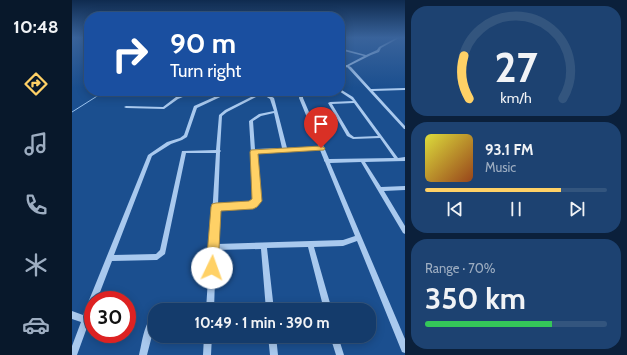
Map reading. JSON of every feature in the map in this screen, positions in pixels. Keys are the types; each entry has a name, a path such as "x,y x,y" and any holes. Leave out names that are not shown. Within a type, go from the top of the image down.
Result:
{"street":[{"path":"361,55 366,56"},
{"path":"346,66 370,55"},
{"path":"346,66 350,68 372,90 405,128"},
{"path":"372,90 405,90"},
{"path":"345,92 355,102 397,159"},
{"path":"126,107 164,108 182,96"},
{"path":"97,291 150,155 169,143 182,139 186,136 195,107 220,96"},
{"path":"210,303 220,116 256,96"},
{"path":"269,96 271,98 276,112 286,150"},
{"path":"302,96 326,161 405,349"},
{"path":"355,102 330,103 348,135 353,138 381,137"},
{"path":"216,207 249,205 257,201 251,121 260,115 276,112"},
{"path":"254,152 321,148"},
{"path":"110,258 157,257 160,255 163,252 168,233 184,152 219,151"},
{"path":"326,161 405,159"},
{"path":"362,160 405,231"},
{"path":"380,189 405,188"},
{"path":"213,248 342,243 359,237"},
{"path":"310,244 326,303"},
{"path":"264,246 269,303"},
{"path":"72,315 84,320"},
{"path":"73,355 84,323"},
{"path":"143,355 148,334"},
{"path":"207,355 208,343"},
{"path":"273,343 274,355"},
{"path":"336,343 340,355"}],"waterway":[{"path":"72,112 97,96"}],"route":[{"path":"212,268 216,207 249,205 256,203 257,201 254,152 321,148"}]}
